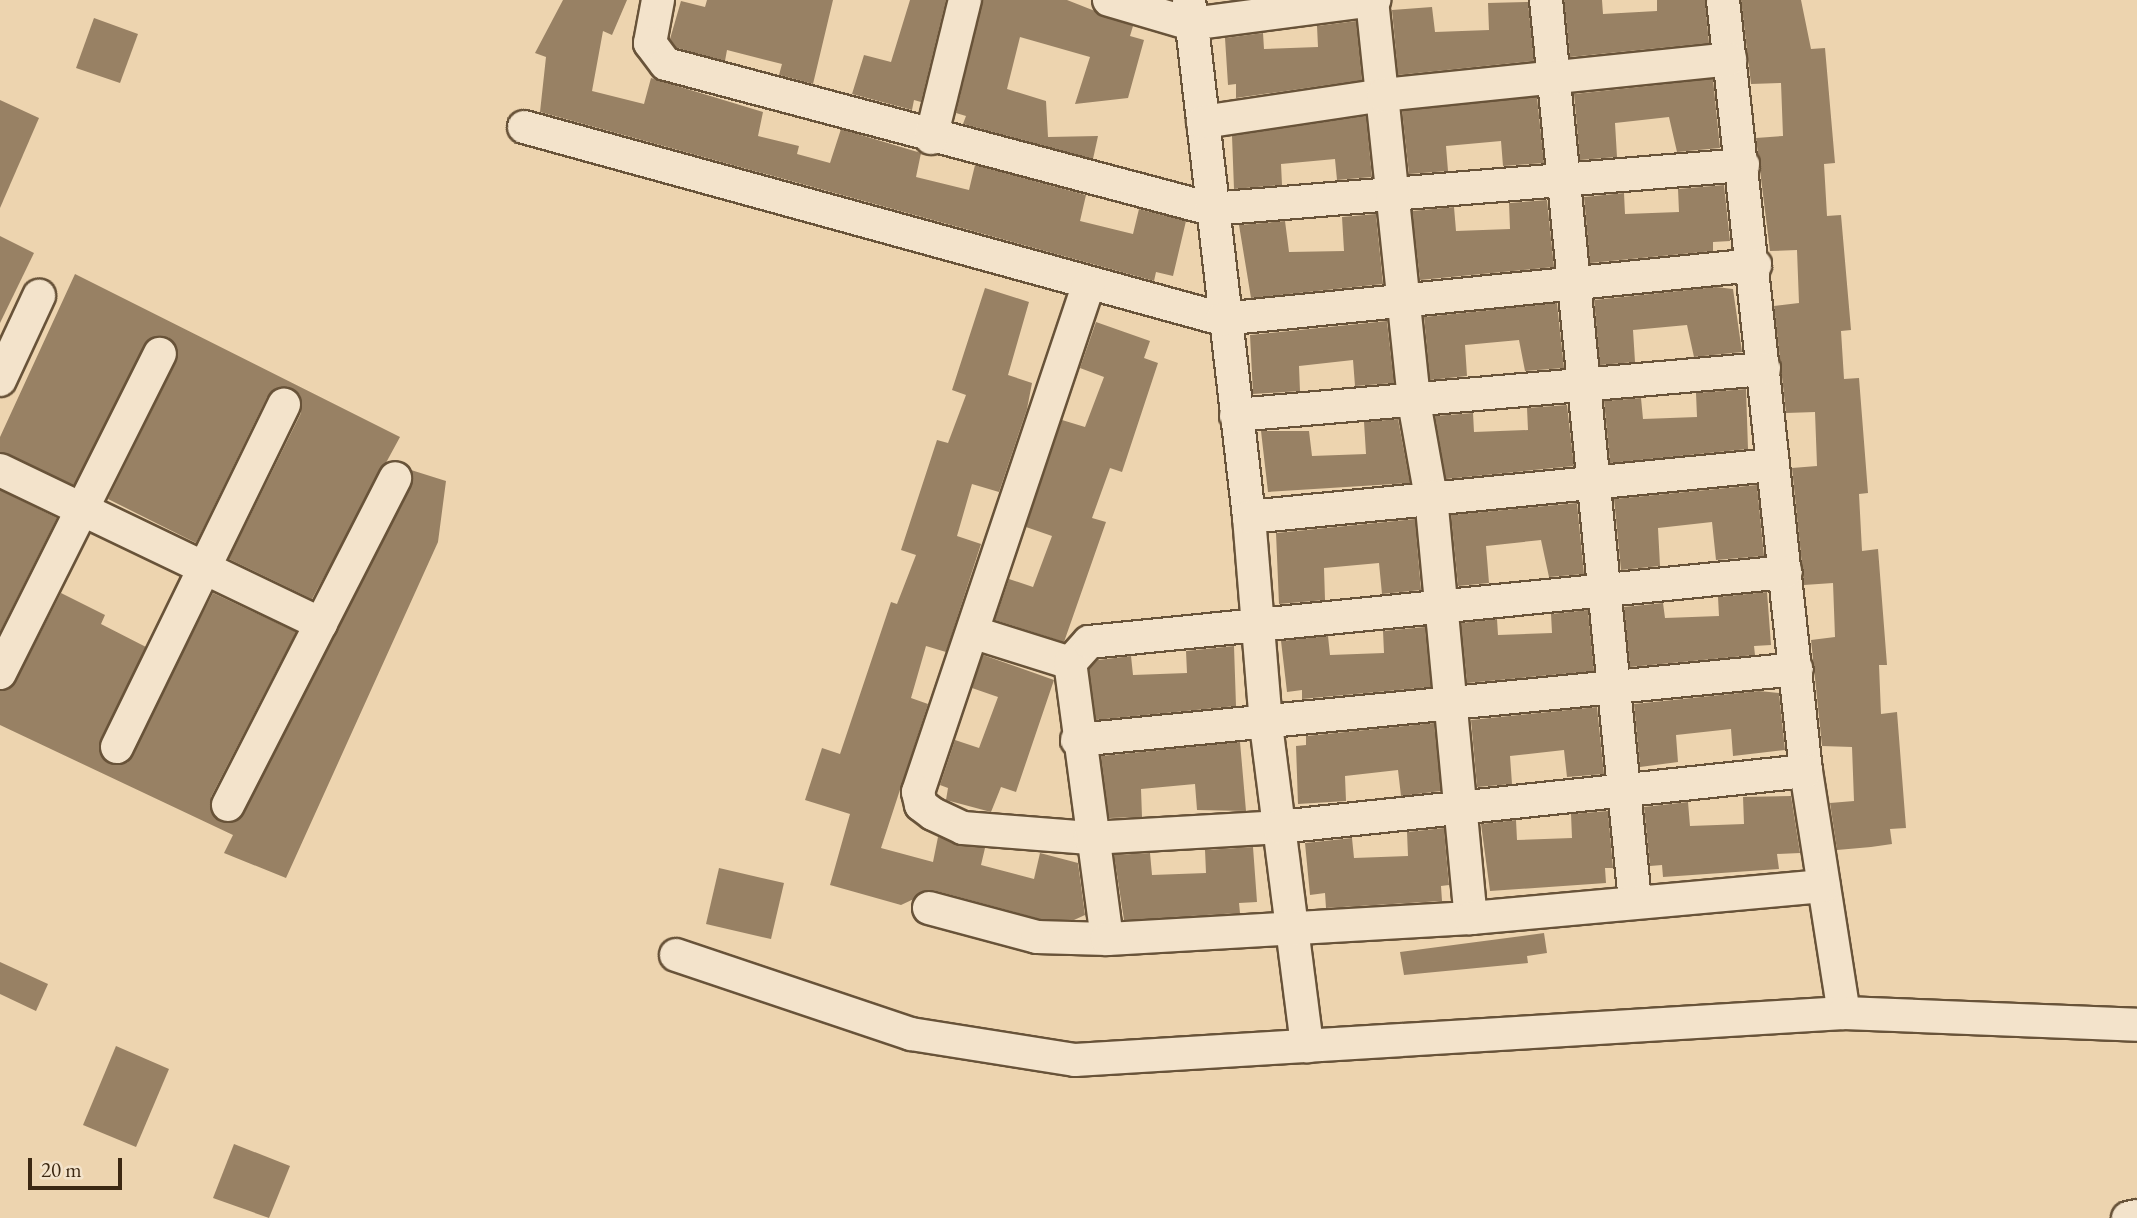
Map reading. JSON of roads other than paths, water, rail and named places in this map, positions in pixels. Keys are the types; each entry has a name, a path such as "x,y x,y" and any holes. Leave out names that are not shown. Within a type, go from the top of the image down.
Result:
{"street":[{"path":"658,0 650,43 666,64 750,82 931,138 1211,209 1743,165"},
{"path":"931,138 965,0"},
{"path":"1109,0 1190,12 1373,0 1407,297 1415,402 1431,497 1437,608 1451,707 1458,808 1471,918"},
{"path":"1546,0 1549,77 1587,387 1612,688 1635,902"},
{"path":"1723,0 1755,265 1772,465 1797,669 1806,771 1844,1013"},
{"path":"1190,12 1222,319 1249,517 1255,625 1266,725 1307,1046"},
{"path":"1203,121 1383,95 1730,59"},
{"path":"524,127 1222,319 1407,297 1755,265"},
{"path":"1089,284 975,633 918,792 921,805 963,828 1090,838 1279,827 1806,771"},
{"path":"0,380 40,296"},
{"path":"0,673 160,354"},
{"path":"1236,415 1415,402 1764,369"},
{"path":"117,747 284,405"},
{"path":"1249,517 1772,465"},
{"path":"0,470 82,507 321,624"},
{"path":"228,805 395,478"},
{"path":"1107,939 1077,740 1070,663 1078,647 1107,635 1255,625 1785,572"},
{"path":"975,633 1070,663"},
{"path":"1077,740 1451,707 1797,669"},
{"path":"929,908 1037,937 1107,939 1291,931 1471,918 1824,886"},
{"path":"676,955 911,1034 993,1052 1075,1060 1844,1013 2137,1025"},
{"path":"2128,1218 2137,1216"}]}
